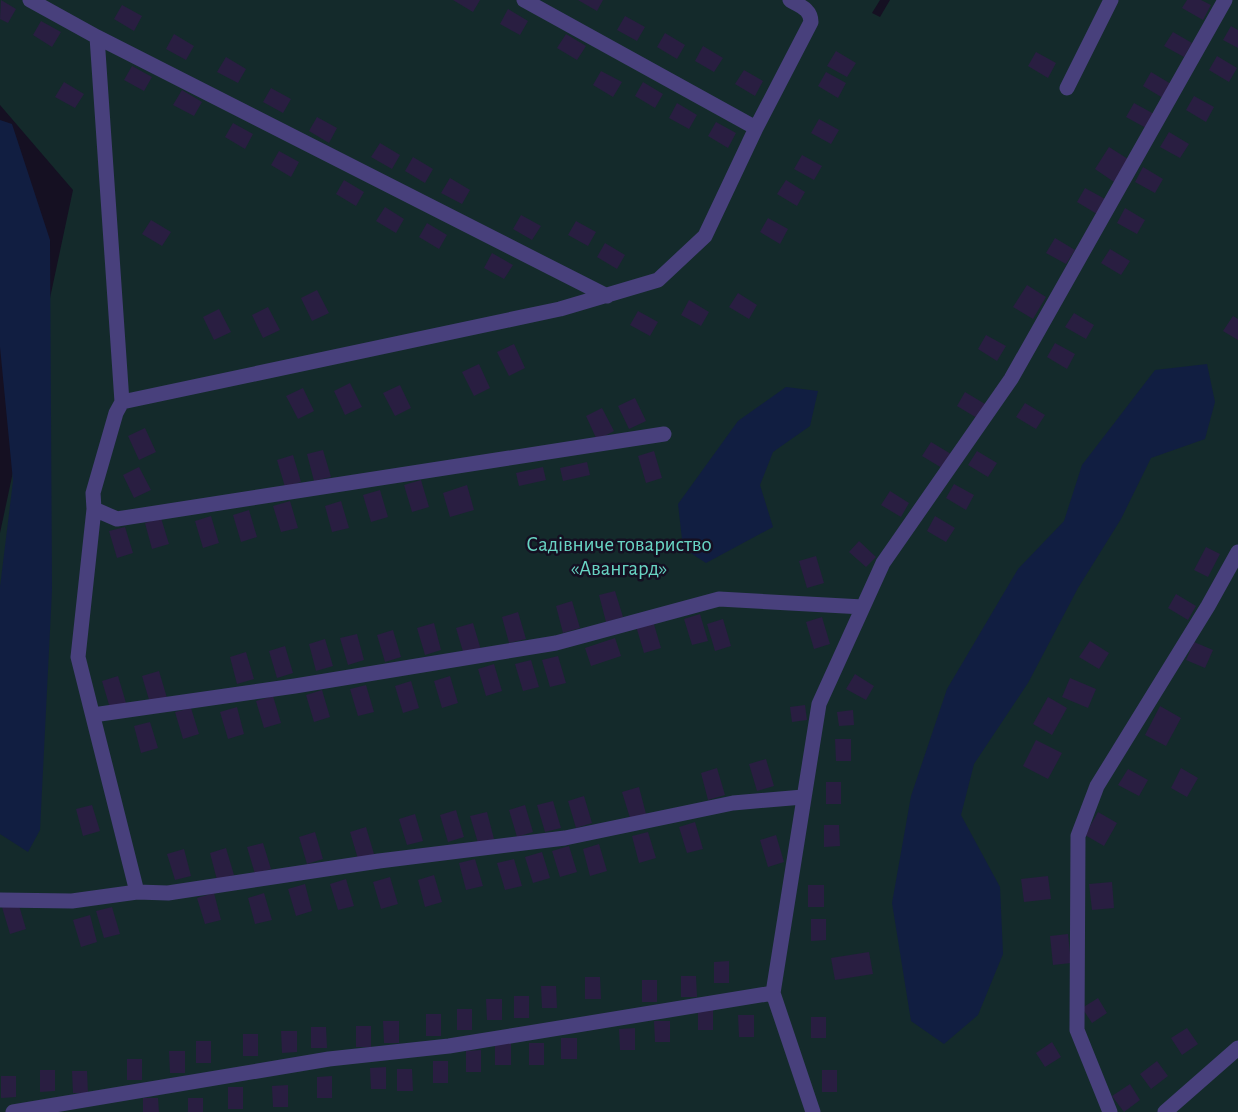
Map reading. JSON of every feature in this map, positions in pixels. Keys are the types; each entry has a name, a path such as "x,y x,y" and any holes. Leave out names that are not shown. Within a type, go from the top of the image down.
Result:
{"street":[{"path":"30,0 98,37 607,296"},
{"path":"524,0 756,128"},
{"path":"122,402 560,309 658,279 705,236 756,128 811,22 811,15 805,8 790,0"},
{"path":"1067,88 1111,0"},
{"path":"813,1112 773,993 819,704 883,563 1011,380 1225,0"},
{"path":"98,37 122,402 116,413 93,493 94,509 78,657 137,892"},
{"path":"94,509 117,519 664,434"},
{"path":"1110,1112 1077,1030 1078,836 1097,786 1208,606 1238,552"},
{"path":"93,715 296,686 556,643 719,599 863,607"},
{"path":"0,900 72,901 137,892 168,892 379,861 565,838 733,803 803,797"},
{"path":"13,1112 329,1059 449,1046 773,993"},
{"path":"1165,1112 1238,1048"}],"green space":[{"name":"Садівниче товариство «Авангард»","path":"0,0 880,0 872,13 880,17 890,0 1238,0 1238,1112 0,1112 0,533 73,190 0,105"}],"water":[{"path":"0,120 12,124 50,240 52,590 40,830 28,852 0,834 0,587 13,481 0,347"},
{"path":"1207,364 1215,402 1205,439 1151,458 1121,519 1078,588 1028,683 974,764 961,815 1000,887 1003,954 978,1015 944,1044 911,1021 892,903 911,796 947,689 1018,569 1064,521 1082,465 1155,370"},
{"path":"786,387 818,391 810,426 773,452 760,485 773,527 706,563 683,548 678,504 738,421"}],"building":[{"path":"1,0 16,9 8,23 0,19"},
{"path":"453,0 480,0 473,12"},
{"path":"578,0 603,0 597,11"},
{"path":"1187,0 1201,0 1211,5 1203,20 1182,8"},
{"path":"122,5 142,16 134,31 114,19"},
{"path":"508,9 528,21 520,35 500,24"},
{"path":"625,16 645,27 637,41 617,30"},
{"path":"41,21 61,32 52,47 33,35"},
{"path":"1231,26 1238,30 1238,48 1223,40"},
{"path":"1173,32 1192,43 1184,57 1164,46"},
{"path":"665,33 685,45 677,59 657,47"},
{"path":"174,34 194,46 186,60 166,49"},
{"path":"566,34 586,46 577,60 557,48"},
{"path":"703,46 723,58 714,72 695,61"},
{"path":"836,51 856,63 847,77 827,66"},
{"path":"1036,52 1056,63 1048,78 1028,66"},
{"path":"1217,56 1237,68 1229,82 1209,70"},
{"path":"226,57 246,69 238,83 217,72"},
{"path":"132,66 152,77 144,91 124,80"},
{"path":"744,70 763,81 755,96 735,84"},
{"path":"601,71 622,82 613,97 593,85"},
{"path":"826,72 846,83 838,98 818,86"},
{"path":"1151,72 1171,84 1163,98 1143,86"},
{"path":"64,82 84,94 75,108 55,97"},
{"path":"643,82 663,94 655,108 635,96"},
{"path":"271,88 291,99 283,113 263,102"},
{"path":"182,90 202,102 194,116 173,105"},
{"path":"1194,96 1214,107 1206,122 1186,110"},
{"path":"677,103 697,115 689,129 669,118"},
{"path":"1134,103 1154,114 1146,128 1126,117"},
{"path":"317,117 337,128 329,143 309,131"},
{"path":"819,119 839,130 831,144 811,133"},
{"path":"716,122 736,133 728,148 708,136"},
{"path":"233,123 253,134 245,149 225,137"},
{"path":"1169,132 1189,144 1180,158 1160,147"},
{"path":"380,143 400,155 392,169 371,157"},
{"path":"1109,147 1128,159 1114,182 1095,169"},
{"path":"279,151 299,162 291,177 271,165"},
{"path":"802,155 822,166 814,180 794,169"},
{"path":"413,157 433,169 425,183 405,171"},
{"path":"1143,167 1163,179 1155,193 1135,182"},
{"path":"450,178 470,190 462,204 441,193"},
{"path":"344,180 364,192 356,206 336,194"},
{"path":"786,180 805,192 797,206 777,194"},
{"path":"1085,188 1105,199 1097,214 1077,202"},
{"path":"385,207 404,219 396,233 376,221"},
{"path":"1125,208 1145,220 1137,234 1117,223"},
{"path":"521,215 541,226 532,240 513,229"},
{"path":"768,218 788,229 780,244 760,232"},
{"path":"151,220 171,232 162,246 142,234"},
{"path":"576,221 596,232 588,246 568,235"},
{"path":"427,223 447,235 439,249 419,237"},
{"path":"1055,238 1075,250 1066,264 1046,253"},
{"path":"605,243 625,255 617,269 597,257"},
{"path":"1110,249 1130,261 1121,275 1101,263"},
{"path":"492,253 513,265 504,279 484,268"},
{"path":"1027,285 1046,297 1033,319 1013,307"},
{"path":"317,290 329,313 312,321 301,298"},
{"path":"738,293 757,305 749,319 729,307"},
{"path":"689,300 709,312 701,326 681,315"},
{"path":"268,307 280,330 263,338 252,315"},
{"path":"219,309 231,332 214,340 203,317"},
{"path":"638,311 658,322 650,336 630,325"},
{"path":"1074,313 1094,325 1086,339 1065,327"},
{"path":"1233,316 1238,319 1238,340 1223,331"},
{"path":"986,335 1006,346 997,361 978,349"},
{"path":"1055,343 1075,354 1067,369 1047,357"},
{"path":"514,344 525,368 509,376 497,352"},
{"path":"479,364 490,388 474,396 462,372"},
{"path":"350,383 362,407 345,415 334,391"},
{"path":"400,385 411,408 395,416 383,393"},
{"path":"303,388 314,411 298,419 286,396"},
{"path":"965,392 985,404 977,418 957,406"},
{"path":"635,398 646,421 629,429 618,406"},
{"path":"1025,403 1045,415 1036,429 1016,417"},
{"path":"602,408 614,431 597,440 586,416"},
{"path":"145,428 156,452 139,460 128,436"},
{"path":"931,442 951,454 942,468 922,456"},
{"path":"323,450 331,477 314,481 307,454"},
{"path":"654,451 662,478 646,483 638,456"},
{"path":"977,451 997,463 988,477 968,465"},
{"path":"293,455 301,482 285,487 277,460"},
{"path":"587,462 590,475 563,481 560,468"},
{"path":"139,467 151,490 134,498 123,475"},
{"path":"543,467 546,480 519,486 516,473"},
{"path":"421,480 429,507 412,512 404,485"},
{"path":"954,484 974,495 966,510 946,498"},
{"path":"467,485 474,510 450,517 443,493"},
{"path":"380,490 388,517 371,522 363,495"},
{"path":"890,491 909,503 901,517 881,505"},
{"path":"290,501 298,528 281,532 273,506"},
{"path":"341,501 349,528 332,532 325,506"},
{"path":"249,510 257,537 241,542 233,515"},
{"path":"211,516 219,543 203,548 195,521"},
{"path":"935,516 955,528 946,542 927,531"},
{"path":"161,518 169,544 152,549 145,523"},
{"path":"125,527 133,553 117,558 109,531"},
{"path":"859,541 876,557 866,567 849,552"},
{"path":"1206,547 1220,554 1208,577 1194,570"},
{"path":"816,556 824,583 807,588 799,561"},
{"path":"615,591 623,617 606,622 599,595"},
{"path":"1176,594 1196,606 1188,620 1168,608"},
{"path":"572,601 580,628 563,633 556,606"},
{"path":"518,612 526,639 509,643 502,617"},
{"path":"700,614 708,641 692,645 684,619"},
{"path":"822,617 830,644 814,649 806,622"},
{"path":"723,619 731,646 715,651 707,624"},
{"path":"653,621 661,648 644,653 636,626"},
{"path":"434,623 441,650 425,655 417,628"},
{"path":"473,623 481,650 464,655 456,628"},
{"path":"393,630 401,657 385,662 377,635"},
{"path":"357,634 364,660 348,665 340,638"},
{"path":"615,638 621,656 591,666 585,648"},
{"path":"325,639 333,666 316,671 309,644"},
{"path":"1090,641 1109,653 1099,669 1079,657"},
{"path":"1194,642 1213,650 1205,668 1186,660"},
{"path":"285,646 293,673 277,678 269,651"},
{"path":"246,652 254,679 237,684 230,657"},
{"path":"558,656 566,683 550,687 542,660"},
{"path":"531,660 539,687 523,691 515,664"},
{"path":"494,664 502,691 486,696 478,669"},
{"path":"159,671 167,698 150,703 142,676"},
{"path":"855,674 874,686 866,700 846,689"},
{"path":"118,676 126,703 110,708 102,681"},
{"path":"450,676 458,703 442,708 434,681"},
{"path":"1070,678 1096,689 1088,708 1062,697"},
{"path":"411,681 419,708 403,713 395,686"},
{"path":"366,685 374,712 358,716 350,689"},
{"path":"322,690 330,717 314,722 306,695"},
{"path":"273,696 281,723 264,728 256,701"},
{"path":"1048,697 1067,708 1052,735 1033,724"},
{"path":"805,705 807,720 792,722 790,707"},
{"path":"1160,706 1181,718 1166,746 1145,735"},
{"path":"237,707 244,734 228,739 220,712"},
{"path":"191,708 199,734 183,739 175,712"},
{"path":"853,710 854,725 839,726 837,712"},
{"path":"150,722 158,748 141,753 134,726"},
{"path":"835,739 851,739 851,761 836,761"},
{"path":"1036,740 1062,753 1048,779 1023,766"},
{"path":"766,759 774,786 757,791 749,764"},
{"path":"717,768 725,795 708,800 701,773"},
{"path":"1181,768 1198,778 1187,797 1171,788"},
{"path":"1128,769 1148,780 1139,796 1118,785"},
{"path":"826,782 841,782 841,804 826,804"},
{"path":"639,787 646,814 630,818 622,792"},
{"path":"584,796 592,823 576,828 568,801"},
{"path":"553,801 561,828 545,832 537,805"},
{"path":"92,805 100,831 83,836 76,809"},
{"path":"525,805 533,832 517,837 509,810"},
{"path":"456,810 464,837 448,842 440,815"},
{"path":"487,812 494,839 478,843 470,816"},
{"path":"1098,812 1117,823 1104,846 1085,835"},
{"path":"415,814 423,841 407,845 399,819"},
{"path":"695,822 703,849 687,853 679,827"},
{"path":"824,825 839,825 840,846 824,847"},
{"path":"366,827 374,854 358,859 350,832"},
{"path":"315,832 323,859 307,864 299,837"},
{"path":"648,832 656,858 639,863 632,836"},
{"path":"776,835 784,862 768,867 760,840"},
{"path":"263,843 271,869 255,874 247,847"},
{"path":"599,844 607,871 590,876 583,849"},
{"path":"569,846 577,872 560,877 552,851"},
{"path":"226,848 234,875 217,880 210,853"},
{"path":"184,849 191,876 175,880 167,854"},
{"path":"542,852 550,878 533,883 525,857"},
{"path":"475,859 483,886 466,890 459,863"},
{"path":"514,859 522,886 505,890 497,863"},
{"path":"434,875 442,902 425,907 418,880"},
{"path":"1048,876 1051,899 1024,902 1021,879"},
{"path":"390,877 398,904 381,909 373,882"},
{"path":"346,879 354,906 338,910 330,884"},
{"path":"1112,882 1114,908 1092,910 1089,884"},
{"path":"305,884 312,911 296,916 288,889"},
{"path":"808,885 824,885 824,907 808,907"},
{"path":"214,893 221,920 205,924 197,898"},
{"path":"264,893 272,920 255,924 248,898"},
{"path":"18,902 26,929 10,934 2,907"},
{"path":"112,907 120,934 104,938 96,911"},
{"path":"90,915 97,942 81,947 73,920"},
{"path":"811,919 826,919 826,940 811,941"},
{"path":"1068,934 1071,963 1053,965 1050,936"},
{"path":"869,952 873,974 835,980 831,958"},
{"path":"729,961 729,983 714,983 714,962"},
{"path":"681,976 696,976 697,997 681,997"},
{"path":"585,977 600,977 601,999 585,999"},
{"path":"642,980 657,980 657,1002 642,1002"},
{"path":"541,986 556,986 557,1008 542,1008"},
{"path":"514,996 529,996 529,1018 514,1018"},
{"path":"1098,998 1107,1013 1092,1023 1082,1008"},
{"path":"486,999 502,999 502,1020 487,1020"},
{"path":"457,1009 472,1009 472,1030 457,1030"},
{"path":"698,1009 713,1009 713,1030 698,1030"},
{"path":"426,1014 441,1014 441,1036 426,1036"},
{"path":"738,1015 754,1015 754,1037 739,1037"},
{"path":"811,1017 826,1017 826,1038 811,1038"},
{"path":"383,1021 399,1021 399,1043 384,1043"},
{"path":"654,1021 670,1021 670,1042 655,1042"},
{"path":"356,1026 371,1026 371,1047 356,1047"},
{"path":"311,1027 326,1027 327,1048 311,1048"},
{"path":"635,1028 635,1050 620,1050 619,1029"},
{"path":"1187,1028 1198,1044 1182,1055 1171,1038"},
{"path":"281,1031 297,1031 297,1052 282,1053"},
{"path":"243,1034 258,1034 258,1056 243,1056"},
{"path":"561,1038 577,1038 577,1059 561,1059"},
{"path":"196,1041 211,1041 211,1063 196,1063"},
{"path":"1052,1042 1061,1057 1045,1067 1036,1053"},
{"path":"495,1043 511,1043 511,1065 495,1065"},
{"path":"529,1043 544,1043 544,1065 529,1065"},
{"path":"481,1050 481,1072 466,1072 466,1051"},
{"path":"169,1051 185,1051 185,1073 170,1073"},
{"path":"127,1059 142,1059 142,1080 127,1080"},
{"path":"433,1061 448,1061 448,1083 433,1083"},
{"path":"1157,1061 1168,1076 1151,1089 1140,1074"},
{"path":"386,1067 386,1089 371,1089 370,1068"},
{"path":"397,1069 412,1069 413,1091 397,1091"},
{"path":"40,1070 55,1070 55,1091 40,1092"},
{"path":"822,1070 837,1070 837,1092 822,1092"},
{"path":"72,1071 87,1071 88,1093 73,1093"},
{"path":"1,1076 16,1076 16,1097 1,1098"},
{"path":"332,1076 332,1098 317,1098 317,1077"},
{"path":"1130,1084 1140,1100 1124,1112 1112,1096"},
{"path":"288,1085 288,1107 273,1107 272,1086"},
{"path":"228,1087 243,1087 243,1109 228,1109"},
{"path":"143,1098 158,1098 159,1112 143,1112"},
{"path":"188,1098 203,1098 203,1112 188,1112"}]}
